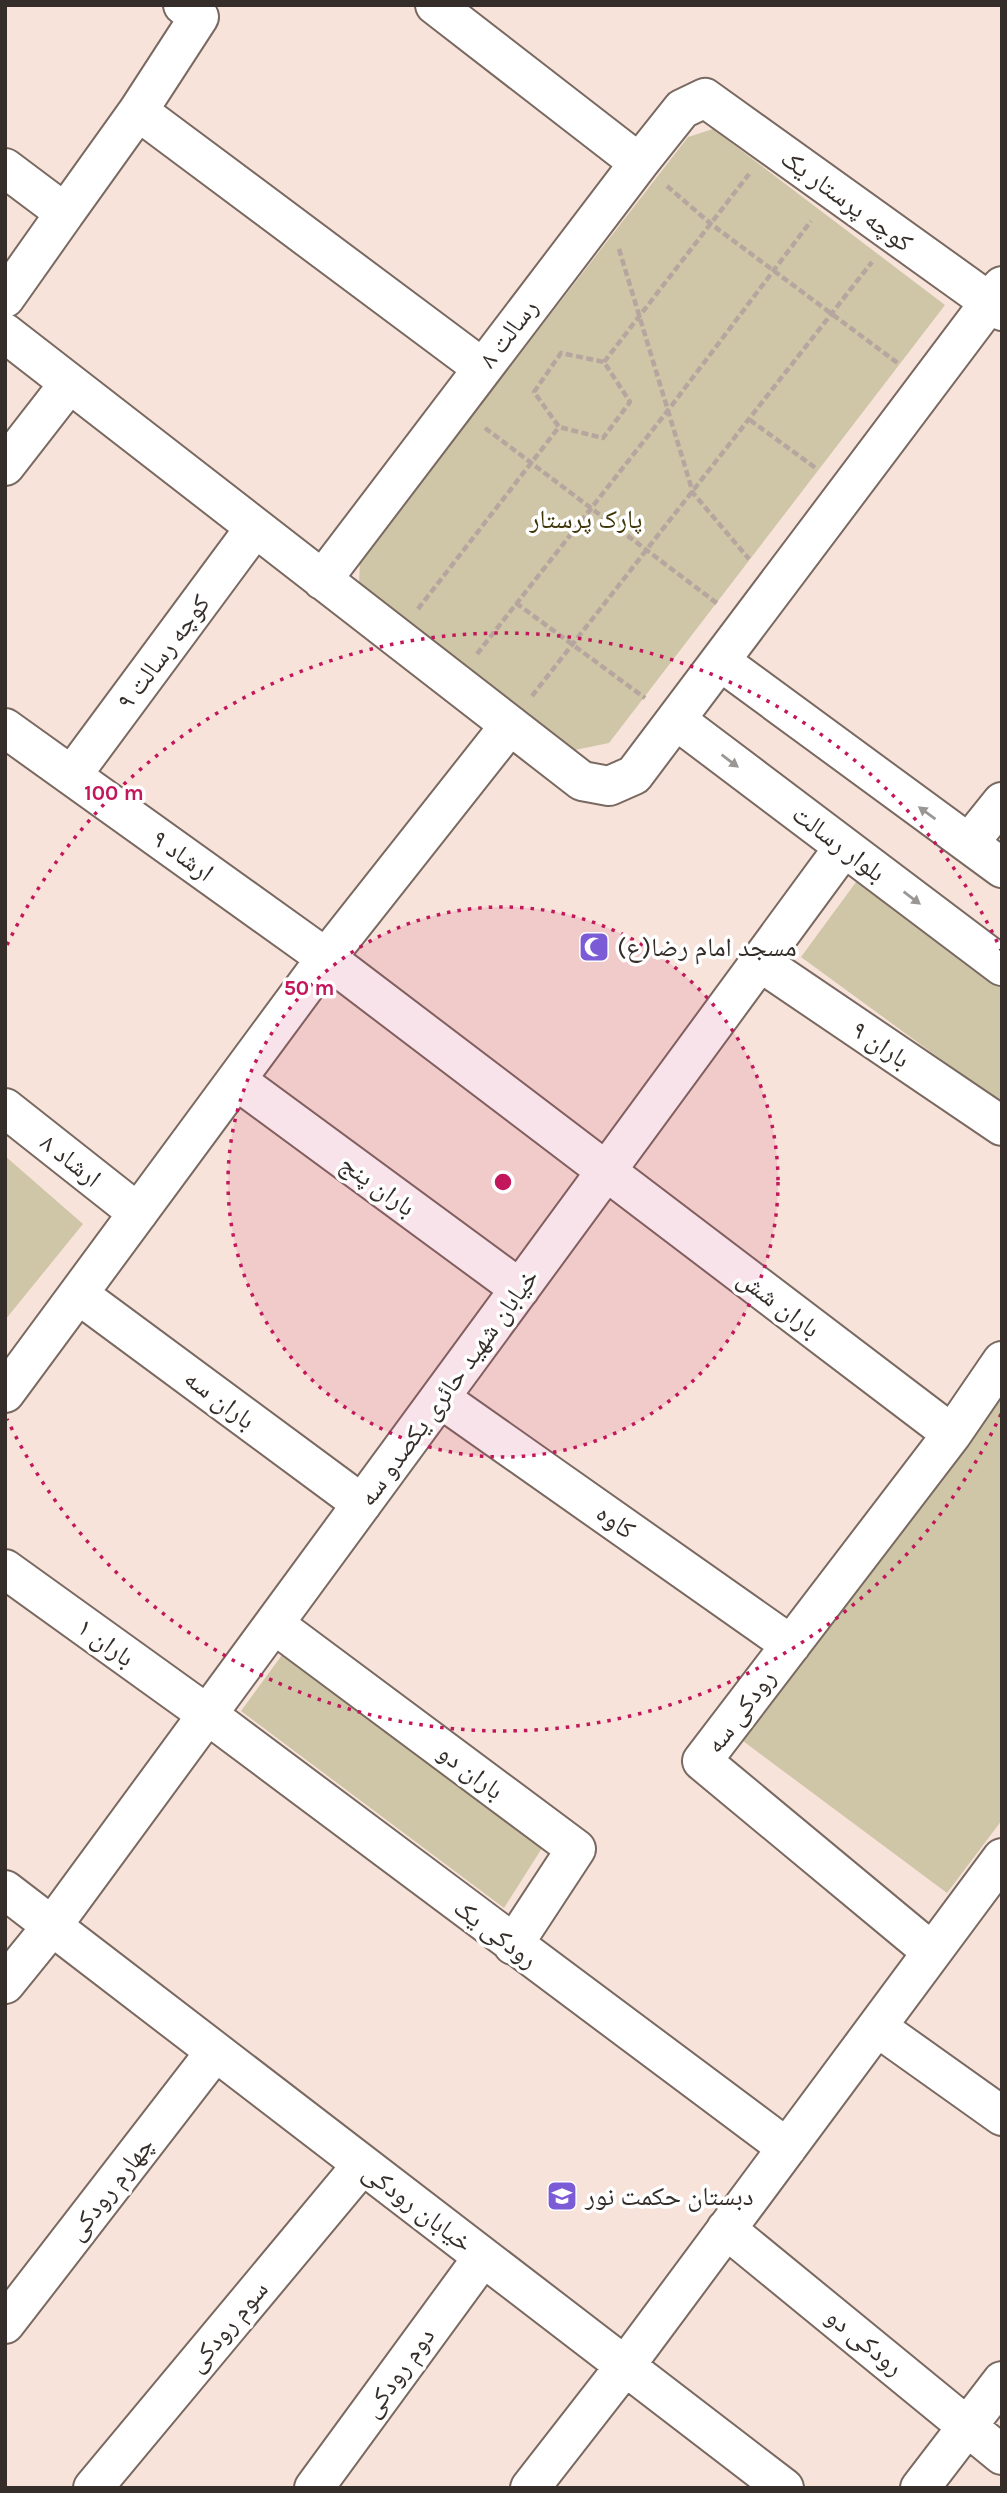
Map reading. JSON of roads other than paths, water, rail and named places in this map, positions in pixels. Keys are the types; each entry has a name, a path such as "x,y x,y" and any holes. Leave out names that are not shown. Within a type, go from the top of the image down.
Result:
{"street":[{"path":"5,298 138,111 199,17 183,5"},
{"path":"435,5 639,163"},
{"name":"رسالت ۸","path":"322,580 639,163 682,109 705,98"},
{"name":"کوچه پرستار یک","path":"705,98 894,233 998,300"},
{"path":"138,111 481,368"},
{"path":"5,167 65,213"},
{"path":"5,333 68,385 582,781 610,786 634,775 927,385 998,300"},
{"path":"5,466 68,385"},
{"name":"کوچه رسالت ۹","path":"72,775 254,529"},
{"path":"720,661 1002,868"},
{"name":"بلوار رسالت","path":"676,720 1002,966"},
{"path":"5,1392 326,958 510,725"},
{"name":"ارشاد ۹","path":"5,728 326,958 606,1172"},
{"path":"970,844 1002,802"},
{"name":"خیابان شهید حائری یکصدو سه","path":"5,1984 52,1926 208,1715 844,847"},
{"name":"باران ۹","path":"760,962 1002,1126"},
{"name":"باران پنج","path":"236,1080 520,1289"},
{"name":"ارشاد ۸","path":"5,1108 138,1213"},
{"name":"باران شش","path":"606,1172 952,1434"},
{"name":"باران سه","path":"78,1294 362,1504"},
{"name":"رودکی سه","path":"932,1952 702,1761 952,1434 1002,1361"},
{"name":"کاوه","path":"440,1398 791,1645"},
{"name":"باران ۱","path":"5,1569 208,1715"},
{"name":"باران دو","path":"274,1624 576,1849 513,1945"},
{"name":"رودکی یک","path":"208,1715 787,2148"},
{"path":"530,2488 625,2366 1002,1858"},
{"name":"خیابان رودکی","path":"5,1890 784,2488"},
{"path":"877,2027 1002,2116"},
{"name":"چهارم رودکی","path":"5,2324 215,2052"},
{"name":"سوم رودکی","path":"93,2488 362,2165"},
{"name":"رودکی دو","path":"726,2229 1002,2455"},
{"name":"دوم رودکی","path":"314,2488 483,2257"},
{"path":"920,2488 1002,2381"}],"place":[{"name":"مسجد امام رضا(ع)","path":"594,947"},
{"name":"دبستان حکمت نور","path":"562,2196"}],"park label":[{"name":"پارک پرستار","path":"586,519"}]}
